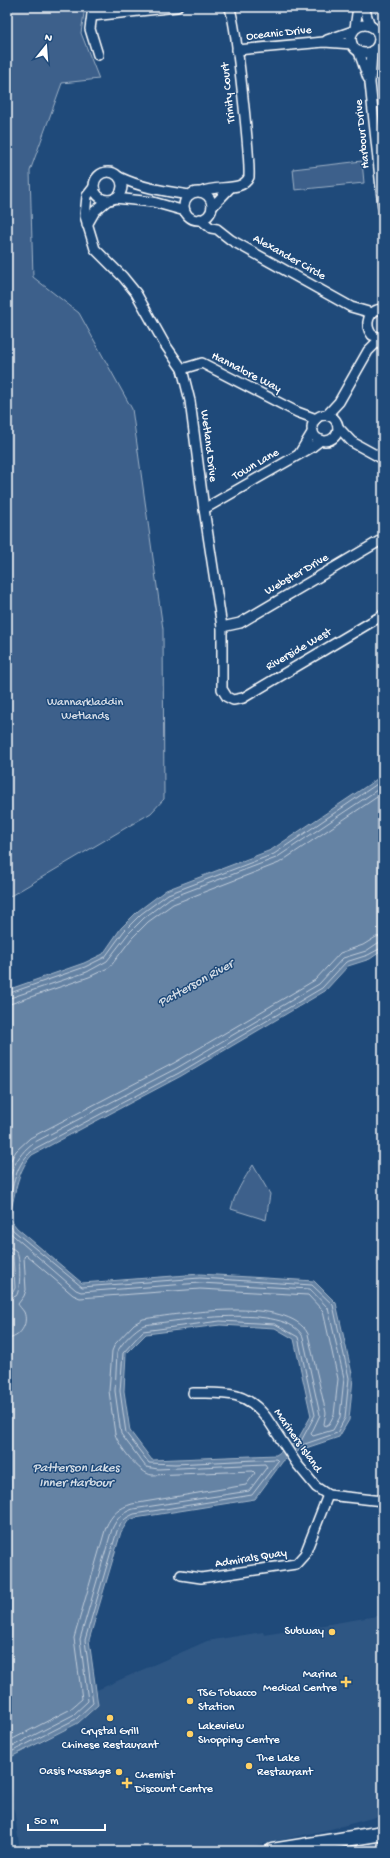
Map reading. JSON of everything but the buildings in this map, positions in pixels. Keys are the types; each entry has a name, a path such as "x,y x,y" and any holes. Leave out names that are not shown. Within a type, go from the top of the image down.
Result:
{"main road":[{"path":"272,1851 383,1833"}],"street":[{"path":"98,55 91,32 93,11 177,7"},
{"name":"Trinity Court","path":"229,7 233,17 237,50 249,177 245,183 230,188"},
{"path":"358,7 351,40 352,44 359,52 363,53 372,51 381,40 364,7"},
{"path":"354,30 362,25 376,29"},
{"name":"Oceanic Drive","path":"324,42 354,30"},
{"name":"Oceanic Drive","path":"237,50 324,42 352,44"},
{"name":"Harbour Drive","path":"372,51 370,83 383,207"},
{"name":"Harbour Drive","path":"359,52 370,83"},
{"path":"185,211 153,202 100,198 94,191 96,178 103,172 112,172 119,178 148,188 189,195"},
{"path":"87,226 95,212 121,191 122,186 119,178"},
{"name":"Wetland Drive","path":"94,187 89,192 86,201 85,216 95,249 123,277 136,293 164,343 182,369 190,400 204,509 222,627 222,689 227,697"},
{"path":"208,188 230,188 207,216 200,220 191,218 185,211 184,204 189,195 194,192 201,192 208,188"},
{"path":"201,192 210,199 217,223 217,229"},
{"name":"Alexander Circle","path":"200,220 211,228 217,229 231,240 351,307 372,313"},
{"name":"Alexander Circle","path":"351,307 367,322"},
{"path":"368,351 367,344 369,332 367,322 372,313 382,308"},
{"path":"369,332 376,338 382,339"},
{"path":"332,438 338,432 333,420 339,402 368,351 382,339"},
{"name":"Hannalore Way","path":"182,369 202,363 297,412 314,425"},
{"path":"333,420 314,425 317,438 321,440 332,438 352,442 383,459"},
{"path":"333,420 352,442"},
{"name":"Town Lane","path":"299,454 314,425"},
{"name":"Town Lane","path":"204,509 321,440"},
{"name":"Webster Drive","path":"222,627 240,622 383,539"},
{"name":"Riverside West","path":"227,697 236,700 243,698 383,615"},
{"name":"Mariners Island","path":"194,1393 238,1395 249,1400 258,1407 266,1417 308,1479 328,1495"},
{"path":"328,1495 383,1501"},
{"name":"Admirals Quay","path":"181,1575 201,1578 296,1564 305,1554 328,1495"}],"shaded area":[{"path":"383,1615 383,1686 378,1717 383,1780 383,1815 331,1829 250,1847 216,1851 20,1851 7,1759 78,1723 98,1705 97,1690 207,1641 263,1632 264,1635"}],"green space":[{"name":"Wannarkladdin Wetlands","path":"7,7 85,7 81,33 99,79 62,83 30,171 33,277 79,313 132,409 163,629 164,799 151,813 7,898"},
{"path":"362,161 364,183 295,190 293,169"},
{"path":"253,1165 270,1194 266,1220 231,1209 237,1192"},
{"path":"381,1840 381,1851 300,1851 337,1848"}],"water":[{"path":"383,775 383,950 370,959 348,966 325,991 181,1076 32,1155 22,1169 19,1177 9,1218 17,1228 82,1283 200,1274 314,1281 336,1303 353,1378 349,1420 339,1437 300,1450 283,1461 255,1499 135,1518 128,1521 121,1532 89,1640 98,1705 78,1723 7,1759 7,1331 10,1318 7,1316 7,1291 11,1289 7,1230 7,990 84,963 103,954 121,928 138,911 166,890 271,850","holes":["220,1325 275,1328 294,1339 311,1416 297,1441 276,1455 152,1460 130,1431 124,1391 126,1354 146,1334"]}],"place":[{"name":"Subway","path":"332,1632"},
{"name":"Marina Medical Centre","path":"346,1682"},
{"name":"TSG Tobacco Station","path":"190,1701"},
{"name":"Crystal Grill Chinese Restaurant","path":"110,1718"},
{"name":"Lakeview Shopping Centre","path":"190,1734"},
{"name":"The Lake Restaurant","path":"249,1766"},
{"name":"Oasis Massage","path":"119,1772"},
{"name":"Chemist Discount Centre","path":"127,1783"}],"water label":[{"name":"Patterson River","path":"196,984"},
{"name":"Patterson Lakes Inner Harbour","path":"76,1476"}]}
